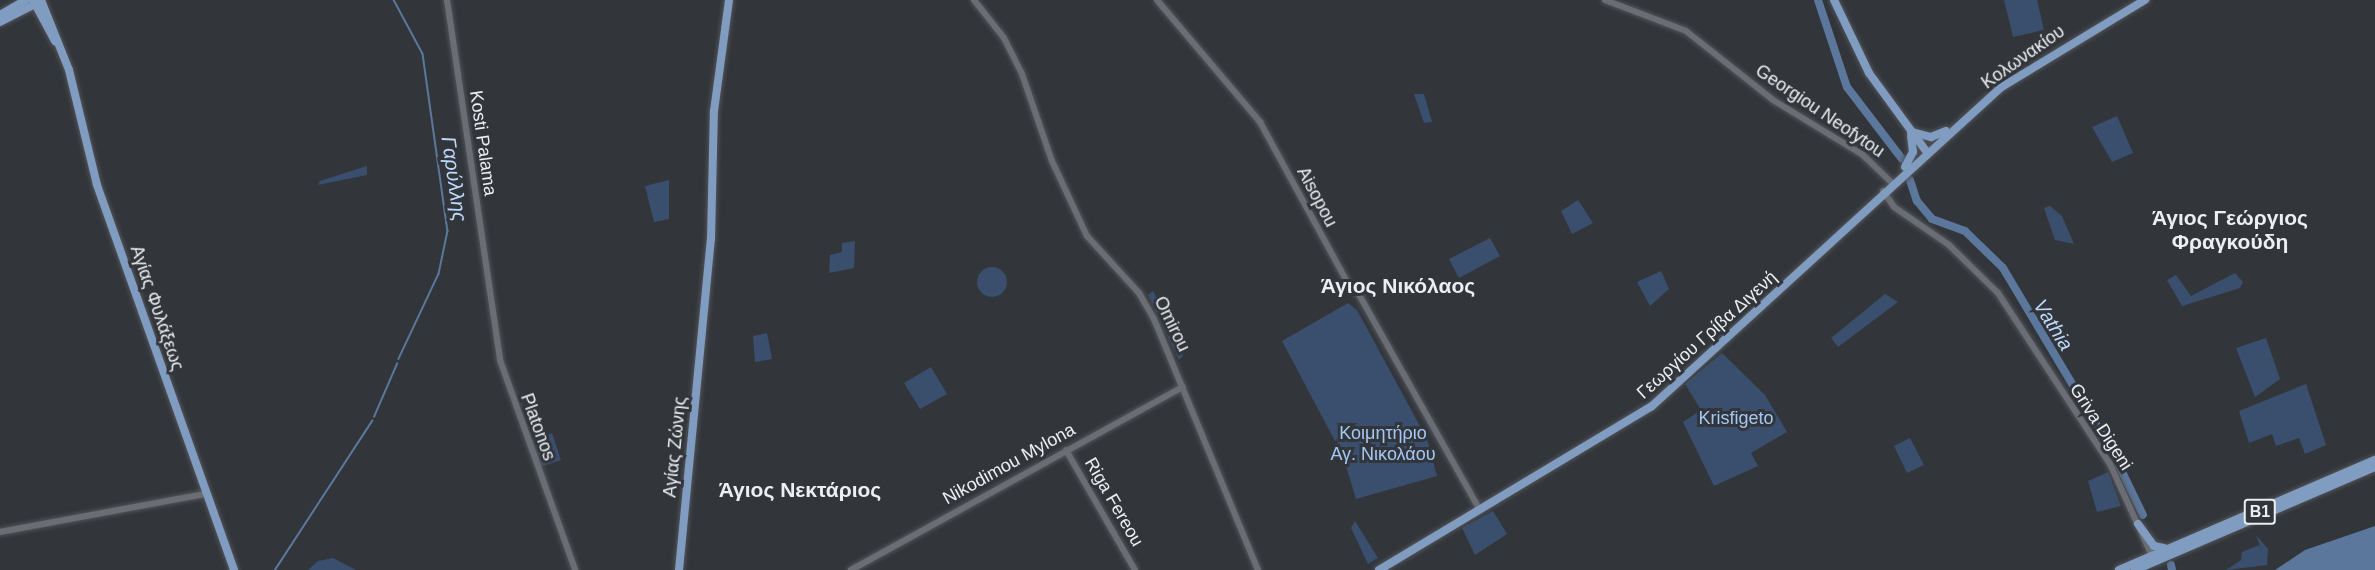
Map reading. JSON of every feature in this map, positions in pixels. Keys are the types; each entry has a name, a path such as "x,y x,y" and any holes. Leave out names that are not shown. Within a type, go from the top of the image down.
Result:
{"main road":[{"path":"0,15 26,0"},
{"name":"Αγίας Ζώνης","path":"680,569 714,206 714,111 729,0"},
{"path":"1834,0 1869,73 1909,132 1926,151"},
{"name":"Κολωνακίου","path":"1926,151 1946,131 2027,63 2137,0"},
{"name":"Κολωνακίου","path":"1883,191 1926,151 2040,58 2145,0"},
{"path":"0,22 39,1"},
{"name":"Αγίας Φυλάξεως","path":"39,1 63,52 97,185 205,494 234,570"},
{"path":"1909,132 1930,137 1946,131"},
{"path":"1901,173 1914,152 1909,132"},
{"name":"Γεωργίου Γρίβα Διγενή","path":"1379,570 1652,406 1883,191"},
{"name":"B1","path":"2135,570 2169,548 2375,460"},
{"name":"B1","path":"2119,570 2153,559 2375,467"},
{"path":"2138,524 2154,546 2169,548"}],"street":[{"name":"Kosti Palama","path":"447,0 488,290"},
{"name":"Omirou","path":"974,0 1005,40 1087,236 1146,303 1184,387 1193,425 1258,570"},
{"name":"Aisopou","path":"1157,0 1260,122 1349,287 1350,295 1356,296 1480,510"},
{"name":"Georgiou Neofytou","path":"1605,0 1686,32 1773,100 1863,155 1891,182"},
{"name":"Griva Digeni","path":"1883,191 1894,207 1949,245 1998,293 2110,465 2153,559"},
{"path":"1868,206 1894,207"},
{"name":"Platonos","path":"488,290 508,390 575,570"},
{"name":"Nikodimou Mylona","path":"851,570 1184,387"},
{"name":"Riga Fereou","path":"1066,450 1135,570"},
{"path":"0,532 205,494"}],"green space":[{"path":"2004,0 2037,0 2044,30 2013,37"},
{"path":"1414,94 1424,94 1432,122 1424,123"},
{"path":"2117,116 2133,153 2112,162 2092,127"},
{"path":"367,166 367,175 318,185 320,181"},
{"path":"669,180 669,219 654,222 645,186"},
{"path":"1578,200 1593,223 1572,234 1561,211"},
{"path":"2050,206 2062,216 2074,244 2055,240 2044,208"},
{"path":"1490,238 1500,256 1459,278 1449,259"},
{"path":"855,241 854,268 829,273 830,255 842,252 842,243"},
{"path":"992,267 1002,272 1007,282 1002,292 992,297 982,292 977,282 982,272"},
{"path":"1661,271 1669,289 1650,306 1637,282"},
{"path":"2235,273 2243,282 2240,288 2182,306 2167,280 2176,275 2191,296"},
{"path":"1153,291 1171,322 1183,356 1179,360 1148,295"},
{"path":"1885,294 1898,302 1838,347 1831,338"},
{"name":"Κοιμητήριο Αγ. Νικολάου","path":"1348,303 1357,310 1427,439 1437,476 1356,499 1343,456 1282,341"},
{"path":"767,333 772,359 755,362 753,336"},
{"path":"2266,338 2280,379 2255,397 2236,348"},
{"name":"Krisfigeto","path":"1722,353 1765,395 1787,432 1751,453 1758,466 1714,486 1683,422 1701,410 1685,384"},
{"path":"931,367 947,394 920,409 904,383"},
{"path":"2306,384 2326,445 2305,454 2299,438 2276,446 2272,434 2249,443 2239,411"},
{"path":"552,433 561,460 541,467 531,440"},
{"path":"1910,438 1924,465 1907,473 1894,446"},
{"path":"2108,472 2121,506 2097,512 2088,481"},
{"path":"1493,511 1507,534 1475,555 1462,528"},
{"path":"1355,521 1378,558 1368,564 1351,528"},
{"path":"2256,535 2268,549 2267,565 2226,570 2241,560 2242,552 2259,545 2262,552"},
{"path":"333,558 356,570 308,570 318,561"}],"shaded area":[{"path":"2375,526 2375,570 2275,570 2305,550"}],"waterway":[{"name":"Γαρύλλης","path":"394,0 423,54 448,231 439,274 399,359"},
{"name":"Vathia","path":"1818,0 1847,87 1902,159"},
{"name":"Vathia","path":"1910,180 1917,201 1932,219 1965,231 2003,268 2112,451 2143,515"},
{"name":"Γαρύλλης","path":"374,417 397,364"},
{"name":"Γαρύλλης","path":"275,570 372,421"},
{"name":"Vathia","path":"2171,565 2172,570"}],"district":[{"name":"Άγιος Γεώργιος Φραγκούδη","path":"2230,230"},
{"name":"Άγιος Νικόλαος","path":"1398,286"},
{"name":"Άγιος Νεκτάριος","path":"800,490"}]}
